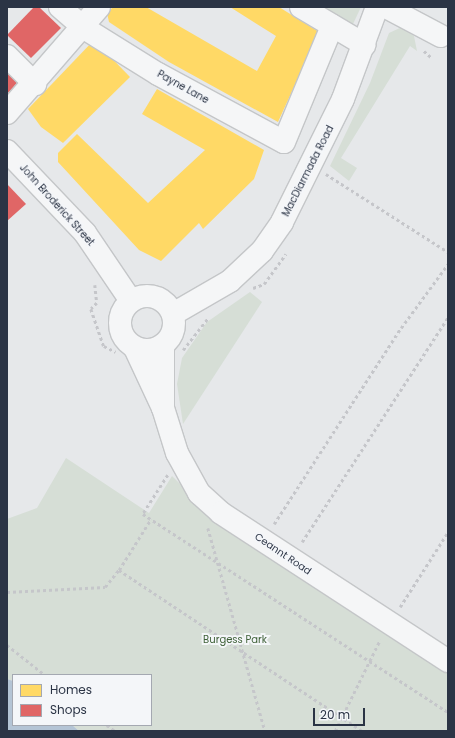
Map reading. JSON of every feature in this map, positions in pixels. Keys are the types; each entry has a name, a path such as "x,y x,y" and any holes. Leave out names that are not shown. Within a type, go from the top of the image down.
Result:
{"street":[{"name":"Payne Lane","path":"60,7 84,28 158,74 284,142 332,26"},
{"path":"7,113 35,84 84,28 99,7"},
{"path":"300,7 364,45"},
{"name":"MacDiarmada Road","path":"173,314 219,289 262,251 321,171 377,7"},
{"path":"386,7 441,36"},
{"path":"7,56 35,84"},
{"name":"John Broderick Street","path":"7,151 85,233 130,301"},
{"path":"155,297 173,314 171,351 147,351 135,348 126,342 120,328 121,316 130,301 155,297"},
{"name":"Ceannt Road","path":"135,348 163,408 177,453 199,493 291,560 448,661"},
{"name":"Ceannt Road","path":"163,408 171,351"}],"path":[{"path":"422,49 431,57"},
{"path":"321,171 448,252"},
{"path":"245,290 264,284 288,251"},
{"path":"263,540 401,328 448,264"},
{"path":"95,281 97,303 91,309 99,332"},
{"path":"171,351 190,339 211,315"},
{"path":"291,560 448,317"},
{"path":"172,468 143,514 448,712"},
{"path":"7,592 105,588 119,570 151,519"},
{"path":"206,523 265,731"},
{"path":"119,570 242,650 362,731"},
{"path":"7,646 44,674"}],"green space":[{"path":"329,7 361,7 353,24 326,12"},
{"path":"402,27 414,36 417,51 410,46 341,158 357,168 349,181 330,166 370,83 389,33"},
{"path":"250,292 262,302 183,424 177,384 182,358 207,322"},
{"name":"Burgess Park","path":"66,458 149,513 172,476 215,518 448,670 448,731 79,731 73,726 152,726 152,674 12,674 12,681 7,679 7,519 37,508"}],"water":[{"path":"7,679 12,681 12,726 73,726 79,731 7,731"}],"building: Homes":[{"path":"113,7 146,7 257,71 276,36 230,7 279,7 319,32 278,122 169,62 109,22 107,13"},
{"path":"94,40 130,77 63,143 41,127 28,109"},
{"path":"157,89 264,150 254,179 203,229 199,223 161,261 139,250 58,162 58,153 77,134 148,203 205,150 142,114"}],"building: Shops":[{"path":"34,7 39,7 61,28 31,58 7,35"},
{"path":"7,71 18,82 7,94"},
{"path":"7,184 26,204 7,221"}]}
